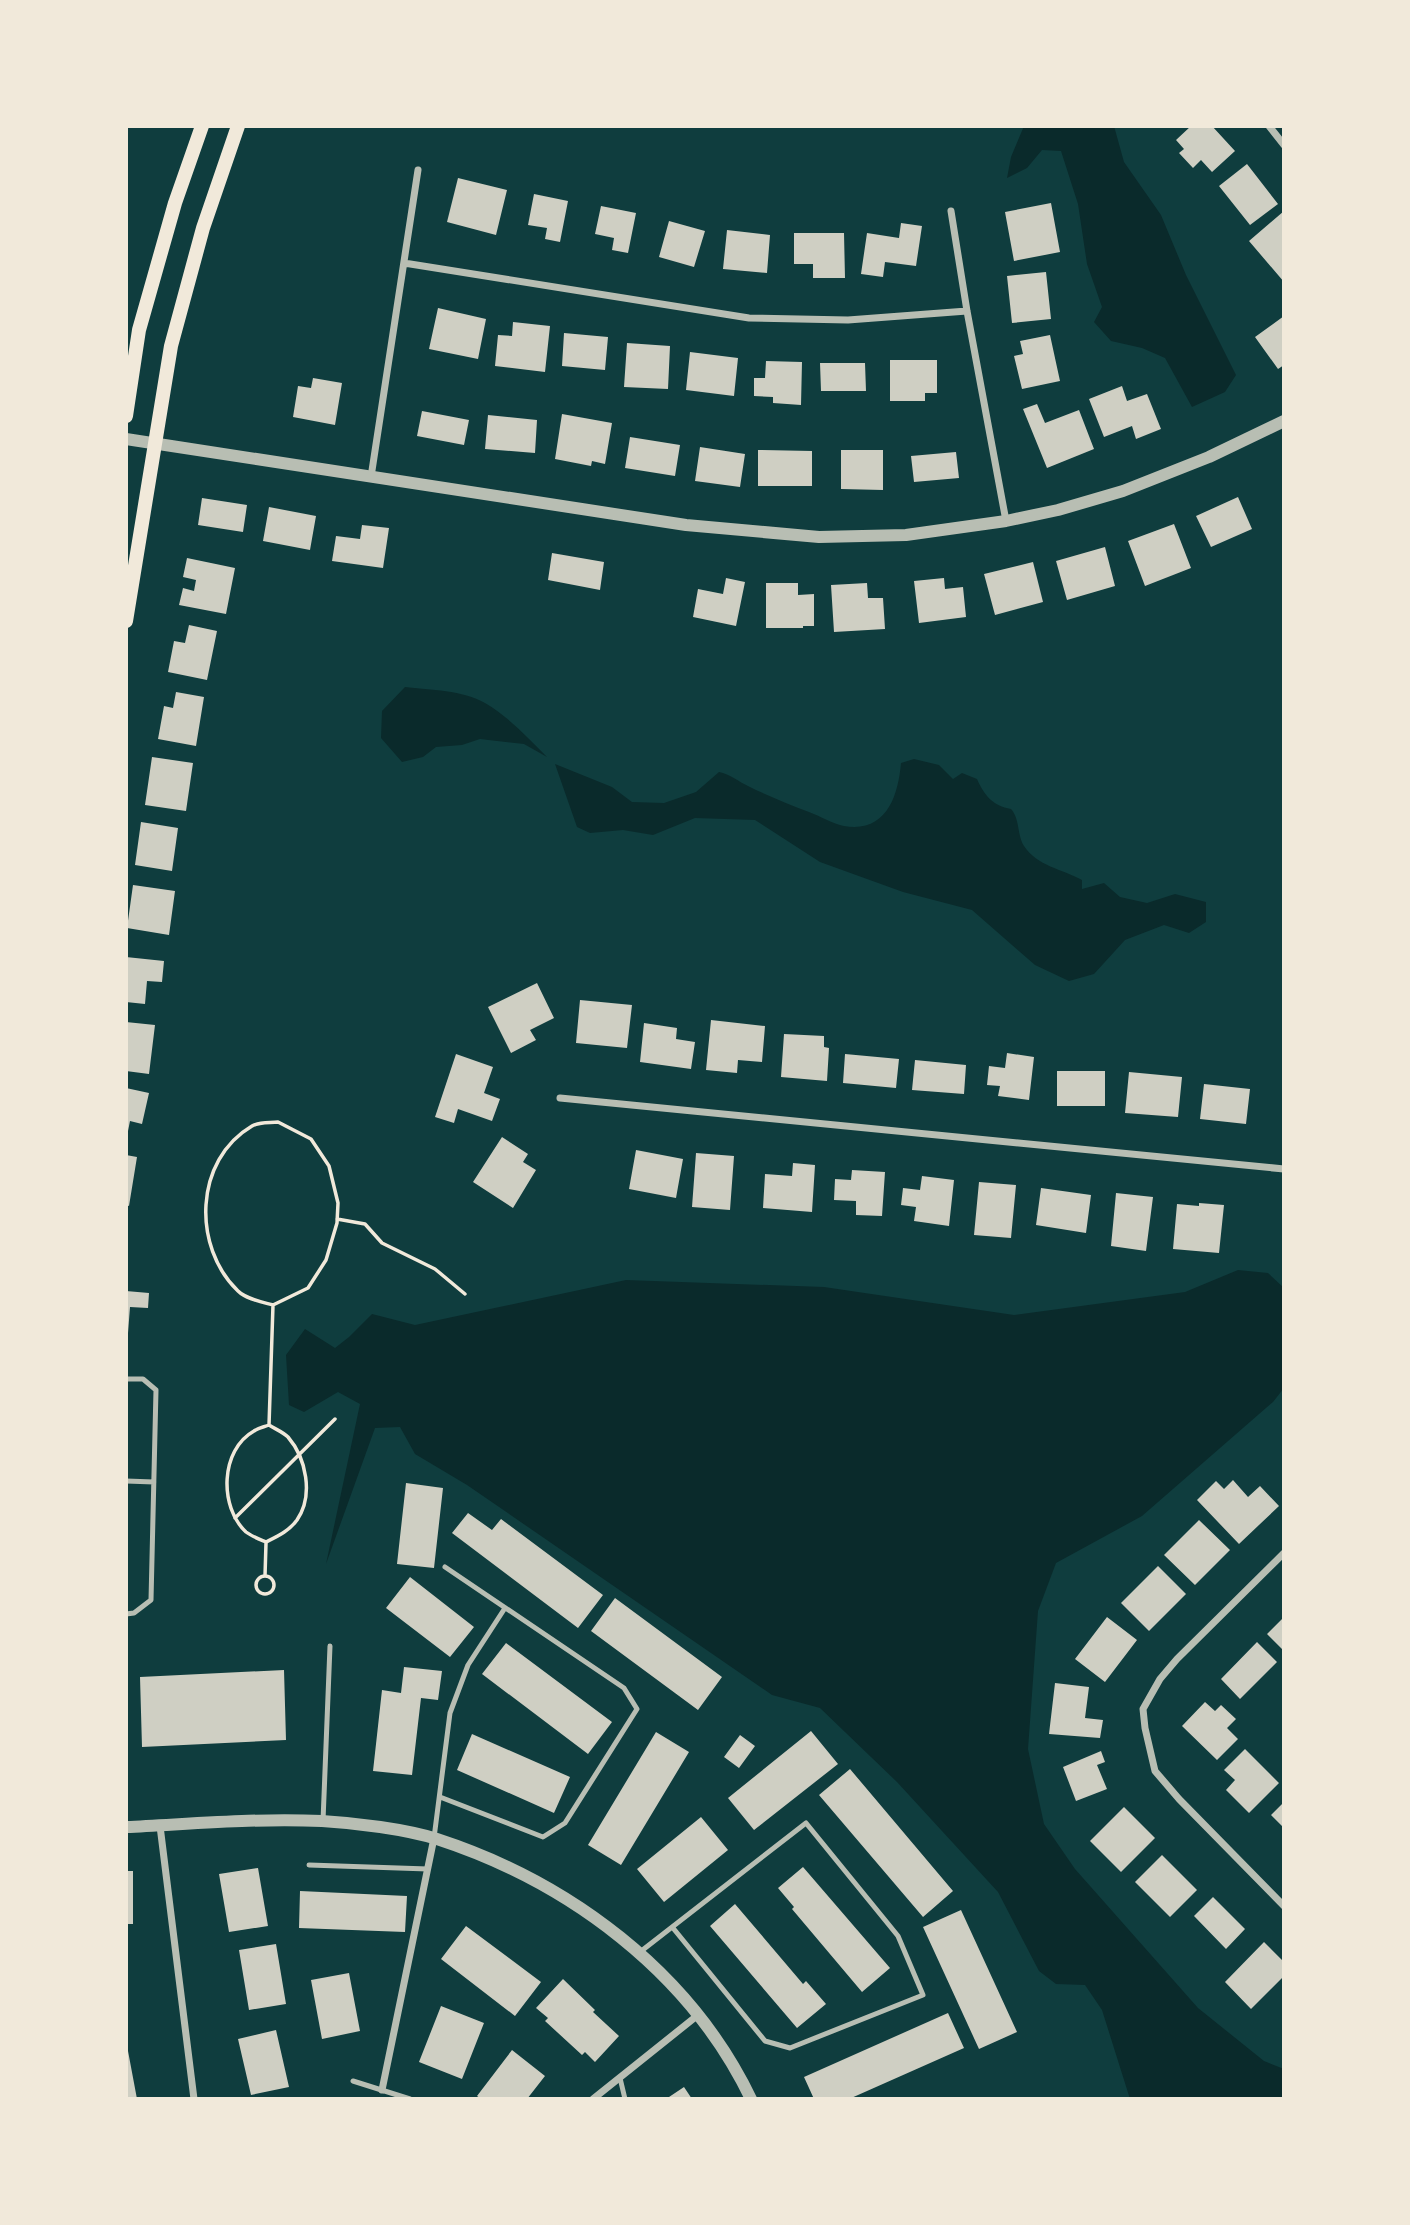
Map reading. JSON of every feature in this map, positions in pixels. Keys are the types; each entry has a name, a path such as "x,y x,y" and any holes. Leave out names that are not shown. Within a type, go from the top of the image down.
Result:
{"main road":[{"path":"126,416 139,330 175,203 202,126"},
{"path":"126,621 171,346 203,228 238,126"}],"street":[{"path":"1269,126 1284,145"},
{"path":"371,478 418,170"},
{"path":"951,211 1006,521"},
{"path":"404,263 749,318 848,320 967,311"},
{"path":"126,439 686,525 819,537 906,535 1006,521 1058,510 1123,491 1209,457 1284,421"},
{"path":"560,1098 1284,1169"},
{"path":"1284,1553 1177,1658 1160,1679 1143,1709 1144,1728 1155,1771 1284,1906"},
{"path":"126,1827 323,1821 434,1838 496,1861 547,1887 592,1915 640,1952 698,2015 741,2078 751,2099"},
{"path":"160,1826 194,2099"},
{"path":"382,2090 434,1838"},
{"path":"593,2099 698,2015"}],"lane":[{"path":"126,1379 144,1379 156,1390 150,1600 134,1613 126,1614"},
{"path":"126,1481 154,1482"},
{"path":"440,1797 543,1837 565,1823 637,1709 624,1688 445,1567"},
{"path":"434,1838 450,1713 468,1665 505,1608"},
{"path":"323,1821 330,1646"},
{"path":"640,1952 806,1823 898,1936 923,1995 790,2048 765,2041 673,1928"},
{"path":"309,1865 428,1869"},
{"path":"620,2078 625,2099"},
{"path":"353,2081 410,2099"}],"path":[{"path":"278,1122 311,1139 329,1166 338,1203 337,1219 326,1260 308,1288 273,1305 240,1293 220,1267 209,1242 204,1210 211,1179 225,1150 253,1125 278,1122"},
{"path":"337,1219 365,1224 382,1244 435,1269 465,1294"},
{"path":"269,1425 273,1305"},
{"path":"235,1518 335,1419"},
{"path":"269,1425 286,1434 300,1453 306,1487 303,1509 296,1521 283,1534 266,1542 248,1534 235,1518 229,1501 230,1460 242,1440 254,1430 269,1425"},
{"path":"265,1576 266,1542"},
{"path":"265,1576 274,1582 274,1587 267,1595 261,1594 255,1586 257,1580 265,1576"}],"water":[{"path":"1024,126 1114,126 1124,162 1161,215 1186,275 1236,375 1225,392 1192,407 1165,358 1142,348 1111,341 1094,322 1102,307 1087,264 1078,204 1061,151 1042,150 1027,168 1007,178 1011,157"},
{"path":"405,687 457,693 485,703 510,721 547,757 524,744 480,739 462,745 436,747 423,757 402,762 381,738 382,711"},
{"path":"914,759 939,765 953,779 962,773 977,779 990,799 1014,813 1022,842 1029,853 1043,863 1082,880 1082,889 1104,883 1120,897 1147,903 1175,894 1206,902 1206,922 1189,933 1164,925 1125,940 1094,974 1069,981 1035,965 972,910 903,892 820,862 755,820 695,818 653,835 623,830 590,833 577,827 555,764 612,787 632,802 664,803 696,792 719,772 835,824 858,827 870,824 887,810 897,788 901,763"},
{"path":"1238,1270 1268,1273 1284,1288 1284,1388 1273,1402 1142,1516 1056,1563 1038,1611 1028,1749 1044,1824 1075,1869 1198,2008 1264,2061 1284,2069 1284,2099 1130,2099 1102,2010 1085,1985 1056,1984 1039,1971 998,1892 897,1782 820,1708 772,1695 467,1485 415,1454 400,1427 375,1428 326,1564 360,1404 338,1392 304,1412 289,1405 286,1355 305,1329 335,1348 372,1314 415,1325 626,1280 824,1287 1014,1315 1185,1292"}],"building":[{"path":"1191,126 1212,126 1235,151 1212,172 1201,160 1193,168 1179,153 1184,149 1176,140"},
{"path":"1247,164 1278,204 1250,225 1219,186"},
{"path":"458,178 507,190 496,235 447,222"},
{"path":"534,194 568,201 560,242 545,239 547,228 528,225"},
{"path":"1051,203 1060,252 1014,261 1005,212"},
{"path":"601,206 636,213 628,253 612,250 614,238 595,234"},
{"path":"1284,211 1284,282 1249,241"},
{"path":"669,221 705,231 694,267 659,257"},
{"path":"901,223 922,226 916,266 885,262 883,277 861,274 867,233 899,238"},
{"path":"727,230 770,235 767,273 723,269"},
{"path":"794,233 844,233 845,278 813,278 813,264 794,264"},
{"path":"1046,272 1051,319 1012,323 1007,276"},
{"path":"438,308 486,319 478,359 429,349"},
{"path":"1284,316 1284,365 1278,369 1255,337"},
{"path":"513,322 550,326 545,372 495,366 498,335 512,336"},
{"path":"564,333 608,337 605,370 562,366"},
{"path":"1050,335 1060,381 1022,389 1014,356 1023,354 1020,341"},
{"path":"627,343 670,346 668,389 624,387"},
{"path":"690,352 738,358 734,396 686,390"},
{"path":"890,360 937,360 937,393 925,393 925,401 890,401"},
{"path":"766,361 802,362 801,405 773,403 773,397 754,396 754,378 765,378"},
{"path":"820,363 865,363 866,391 821,391"},
{"path":"313,378 342,383 335,425 293,417 298,386 311,388"},
{"path":"1122,386 1127,401 1147,394 1161,429 1136,439 1132,426 1104,437 1089,399"},
{"path":"1037,404 1045,423 1079,410 1094,449 1047,468 1023,409"},
{"path":"422,411 469,420 464,445 417,436"},
{"path":"562,414 612,423 605,464 592,461 591,466 555,459"},
{"path":"488,415 537,420 535,453 485,449"},
{"path":"630,437 680,445 675,476 625,468"},
{"path":"700,447 745,454 740,487 695,481"},
{"path":"758,450 812,451 812,486 758,486"},
{"path":"841,450 883,450 883,490 841,489"},
{"path":"956,452 959,478 914,482 911,456"},
{"path":"1238,497 1252,529 1211,547 1196,516"},
{"path":"202,498 247,505 243,532 198,525"},
{"path":"269,507 316,516 310,550 263,541"},
{"path":"1174,524 1191,568 1145,586 1128,541"},
{"path":"362,525 389,528 383,568 332,561 336,536 360,539"},
{"path":"1105,547 1115,586 1067,600 1056,561"},
{"path":"552,553 604,562 600,590 548,580"},
{"path":"187,558 235,568 226,614 179,605 183,588 194,591 196,580 183,577"},
{"path":"1033,562 1043,602 995,615 984,574"},
{"path":"726,578 745,582 736,626 693,617 698,589 723,594"},
{"path":"944,578 945,589 963,587 966,617 919,623 914,581"},
{"path":"766,583 798,583 798,595 814,594 814,626 766,628"},
{"path":"867,583 868,598 883,598 885,629 834,632 831,585"},
{"path":"189,625 217,631 207,680 168,672 174,641 185,643"},
{"path":"176,692 204,697 196,746 158,739 164,706 173,708"},
{"path":"152,757 193,763 186,811 145,805"},
{"path":"141,822 178,828 172,871 135,865"},
{"path":"133,885 175,891 169,935 127,928"},
{"path":"126,957 164,961 162,982 147,981 145,1004 126,1002"},
{"path":"537,983 554,1018 530,1030 536,1040 511,1053 488,1007"},
{"path":"580,1000 632,1005 627,1048 576,1043"},
{"path":"711,1020 765,1026 762,1062 738,1060 737,1073 706,1070"},
{"path":"126,1022 155,1025 149,1074 126,1071"},
{"path":"644,1023 677,1028 676,1039 695,1042 691,1069 640,1062"},
{"path":"784,1034 824,1036 824,1047 829,1048 827,1081 781,1077"},
{"path":"1007,1053 1034,1057 1029,1100 998,1096 1000,1086 987,1085 989,1066 1005,1068"},
{"path":"456,1054 493,1067 484,1093 500,1099 492,1121 458,1109 454,1123 435,1117"},
{"path":"845,1054 899,1059 896,1088 843,1083"},
{"path":"915,1060 966,1065 964,1094 912,1090"},
{"path":"1057,1071 1105,1071 1105,1106 1057,1106"},
{"path":"1129,1072 1182,1077 1178,1117 1125,1113"},
{"path":"1204,1084 1250,1089 1246,1124 1200,1119"},
{"path":"126,1088 149,1093 142,1124 130,1121 127,1136"},
{"path":"502,1137 528,1154 523,1162 536,1170 513,1208 473,1182"},
{"path":"636,1150 683,1159 676,1198 629,1189"},
{"path":"696,1153 734,1156 730,1210 692,1207"},
{"path":"126,1155 137,1157 129,1206 126,1205"},
{"path":"793,1163 815,1165 812,1212 763,1208 765,1174 792,1176"},
{"path":"852,1170 885,1172 882,1216 856,1215 856,1201 834,1200 835,1179 851,1180"},
{"path":"922,1176 954,1180 949,1226 914,1221 916,1207 901,1205 903,1188 920,1190"},
{"path":"979,1182 1016,1185 1011,1238 974,1235"},
{"path":"1041,1188 1091,1195 1086,1233 1036,1225"},
{"path":"1116,1193 1153,1197 1146,1251 1111,1246"},
{"path":"1199,1203 1224,1205 1219,1253 1173,1249 1177,1204 1199,1206"},
{"path":"126,1291 149,1293 148,1308 130,1307 128,1333 126,1333"},
{"path":"1233,1480 1248,1497 1260,1486 1279,1506 1239,1544 1197,1500 1216,1481 1224,1489"},
{"path":"406,1483 443,1488 434,1568 397,1564"},
{"path":"468,1513 492,1530 501,1519 603,1595 578,1628 452,1533"},
{"path":"1199,1520 1230,1550 1195,1585 1164,1555"},
{"path":"1158,1566 1186,1594 1149,1631 1121,1603"},
{"path":"410,1577 474,1627 450,1657 386,1608"},
{"path":"615,1598 722,1677 698,1710 591,1631"},
{"path":"1107,1617 1137,1640 1105,1682 1075,1659"},
{"path":"1284,1617 1284,1651 1267,1634"},
{"path":"1257,1642 1277,1662 1240,1699 1221,1679"},
{"path":"506,1643 612,1722 588,1754 482,1674"},
{"path":"404,1667 442,1671 438,1700 421,1698 412,1775 373,1771 382,1690 401,1693"},
{"path":"284,1670 286,1740 142,1747 140,1677"},
{"path":"1055,1683 1089,1687 1085,1718 1103,1720 1100,1738 1049,1734"},
{"path":"1205,1702 1215,1711 1221,1705 1236,1719 1227,1728 1238,1739 1217,1760 1182,1726"},
{"path":"811,1731 838,1764 754,1830 728,1798"},
{"path":"656,1732 689,1752 621,1865 588,1845"},
{"path":"472,1734 570,1777 554,1813 457,1770"},
{"path":"740,1735 755,1746 739,1768 724,1757"},
{"path":"1245,1749 1279,1783 1249,1813 1226,1790 1235,1780 1224,1770"},
{"path":"1101,1751 1105,1762 1097,1765 1107,1789 1076,1801 1063,1767"},
{"path":"850,1769 953,1891 923,1917 819,1795"},
{"path":"1284,1802 1284,1828 1271,1815"},
{"path":"1124,1807 1155,1838 1121,1872 1090,1841"},
{"path":"701,1817 728,1850 664,1902 637,1869"},
{"path":"1162,1855 1197,1890 1170,1917 1135,1882"},
{"path":"803,1867 890,1968 862,1992 792,1909 794,1907 778,1888"},
{"path":"258,1868 268,1926 229,1932 219,1874"},
{"path":"126,1871 133,1871 133,1924 126,1924"},
{"path":"300,1891 407,1896 405,1932 299,1928"},
{"path":"1213,1897 1245,1929 1226,1949 1194,1916"},
{"path":"735,1904 803,1984 806,1981 826,2004 797,2028 710,1926"},
{"path":"961,1910 1017,2032 979,2049 923,1927"},
{"path":"466,1926 541,1982 515,2016 441,1959"},
{"path":"1264,1942 1284,1962 1284,1976 1251,2009 1225,1982"},
{"path":"276,1944 286,2004 249,2010 239,1950"},
{"path":"349,1973 360,2031 322,2039 311,1980"},
{"path":"563,1979 619,2036 595,2062 585,2052 582,2055 545,2021 548,2018 536,2008"},
{"path":"441,2006 484,2023 462,2079 419,2062"},
{"path":"948,2013 964,2048 849,2099 814,2099 804,2077"},
{"path":"276,2030 289,2087 251,2095 238,2039"},
{"path":"512,2050 545,2076 527,2099 481,2099 477,2096"},
{"path":"128,2051 137,2099 126,2099"},
{"path":"684,2087 692,2099 666,2099"}]}
